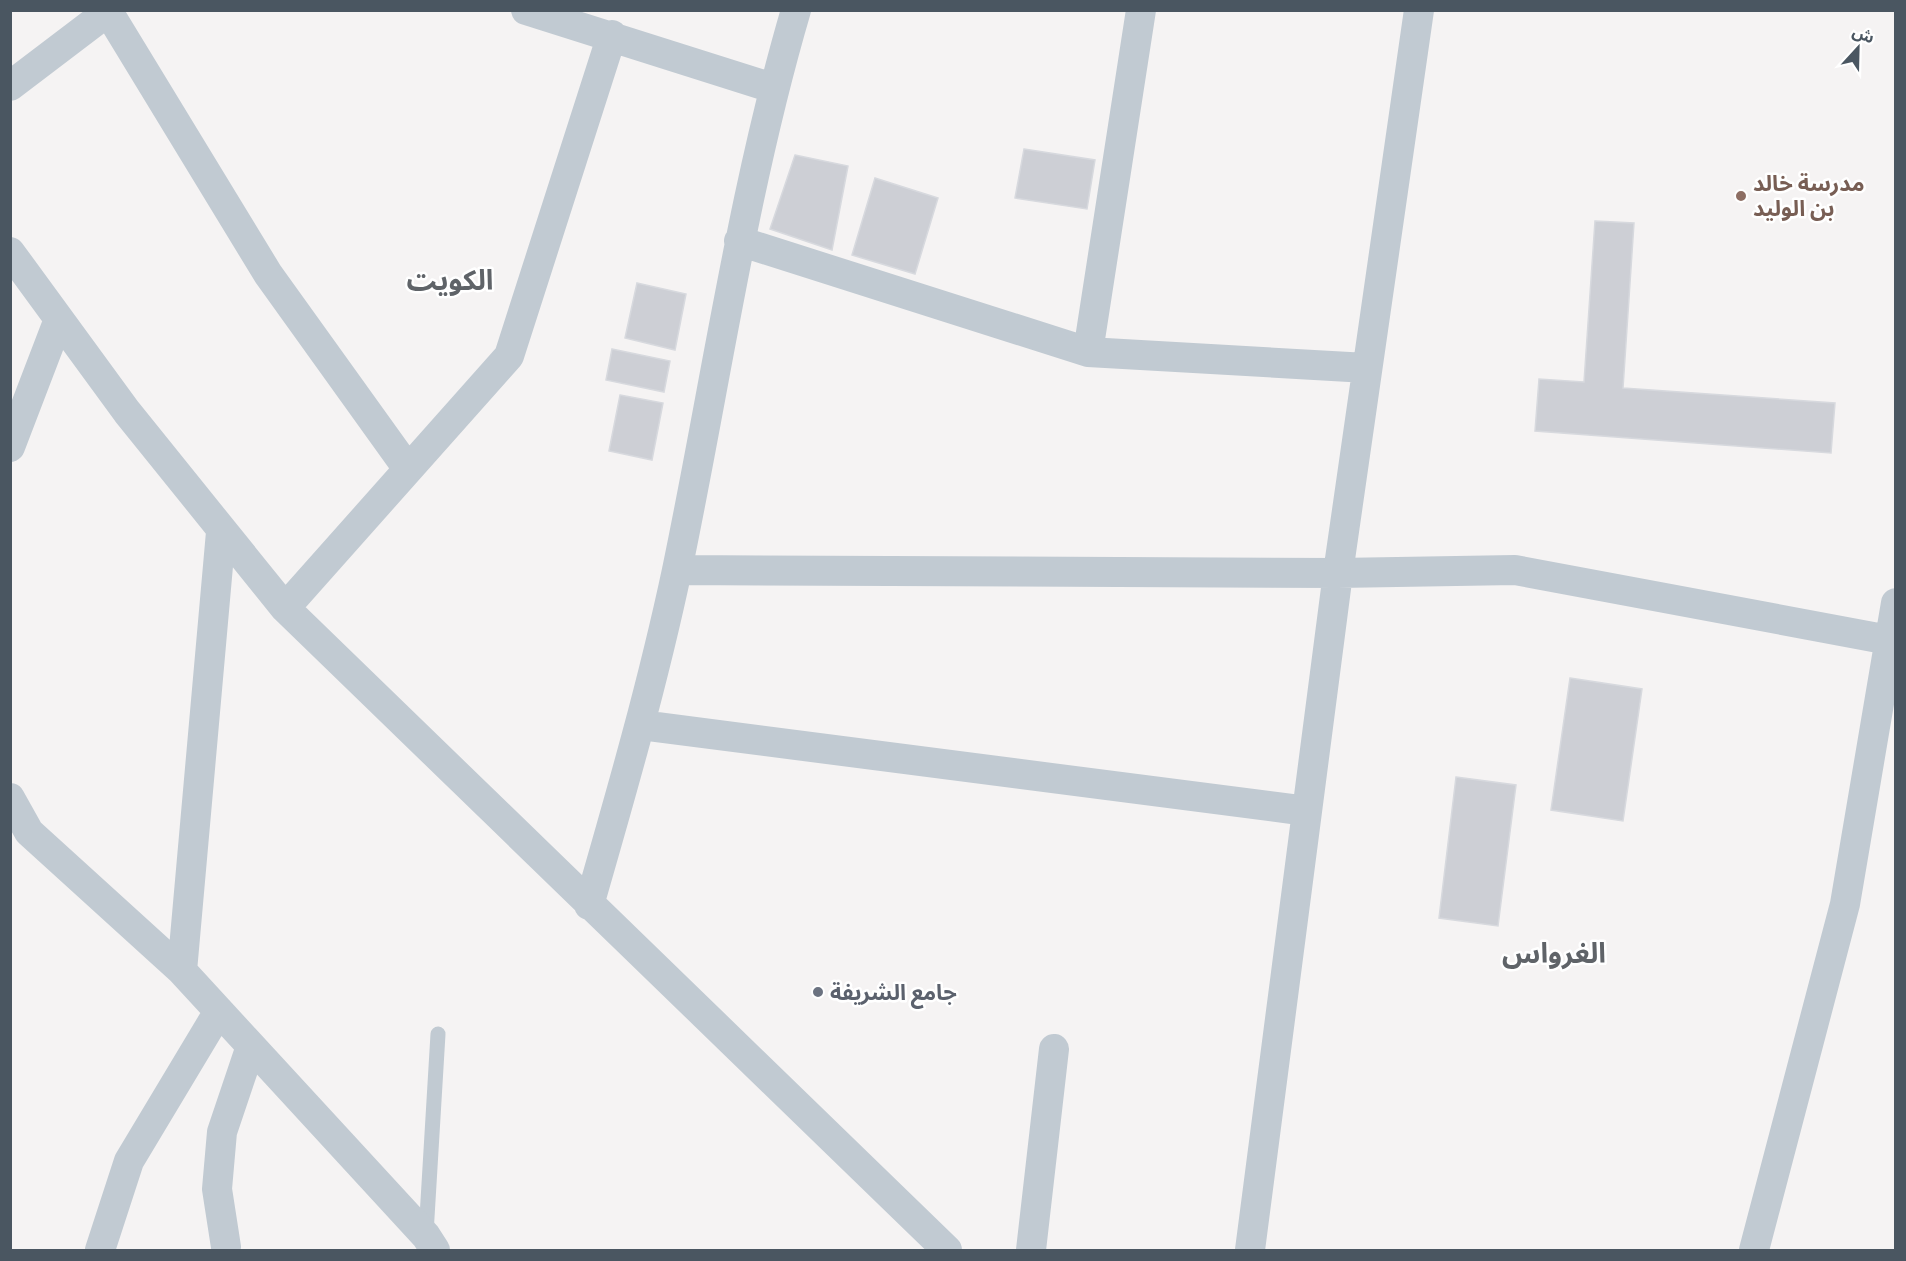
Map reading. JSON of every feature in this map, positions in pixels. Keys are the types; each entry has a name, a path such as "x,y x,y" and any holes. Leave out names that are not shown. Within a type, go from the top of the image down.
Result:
{"street":[{"path":"526,10 612,35 773,88"},
{"path":"590,905 641,725 677,570 739,241 773,88 796,10"},
{"path":"1088,352 1141,10"},
{"path":"1250,1251 1338,573 1419,10"},
{"path":"10,86 110,12 268,274 408,469"},
{"path":"285,608 509,356 612,35"},
{"path":"739,241 1088,352 1367,368"},
{"path":"10,252 127,412 221,532 285,608 947,1251"},
{"path":"10,447 59,319"},
{"path":"182,971 221,532"},
{"path":"677,570 1338,573 1515,570 1888,640"},
{"path":"1754,1251 1845,904 1896,603"},
{"path":"641,725 1307,810"},
{"path":"10,798 29,832 182,971 430,1244"},
{"path":"100,1251 129,1161 219,1011"},
{"path":"226,1247 217,1189 222,1132 251,1046"},
{"path":"1031,1251 1054,1049"}],"lane":[{"path":"430,1244 438,1034"}],"building":[{"path":"1024,149 1095,160 1087,209 1015,198"},
{"path":"795,155 848,166 832,250 770,229"},
{"path":"875,178 938,198 915,274 852,255"},
{"path":"1595,221 1634,223 1623,388 1835,403 1831,453 1535,431 1539,379 1584,382"},
{"path":"637,283 686,294 675,350 625,338"},
{"path":"612,349 670,361 664,392 606,380"},
{"path":"620,395 663,403 652,460 609,451"},
{"path":"1570,678 1642,689 1623,821 1551,810"},
{"path":"1456,777 1516,785 1498,926 1439,918"}],"place":[{"name":"مدرسة خالد بن الوليد","path":"1741,196"},
{"name":"جامع الشريفة","path":"818,992"}],"district":[{"name":"الكويت","path":"450,280"},
{"name":"الغرواس","path":"1554,953"}]}
